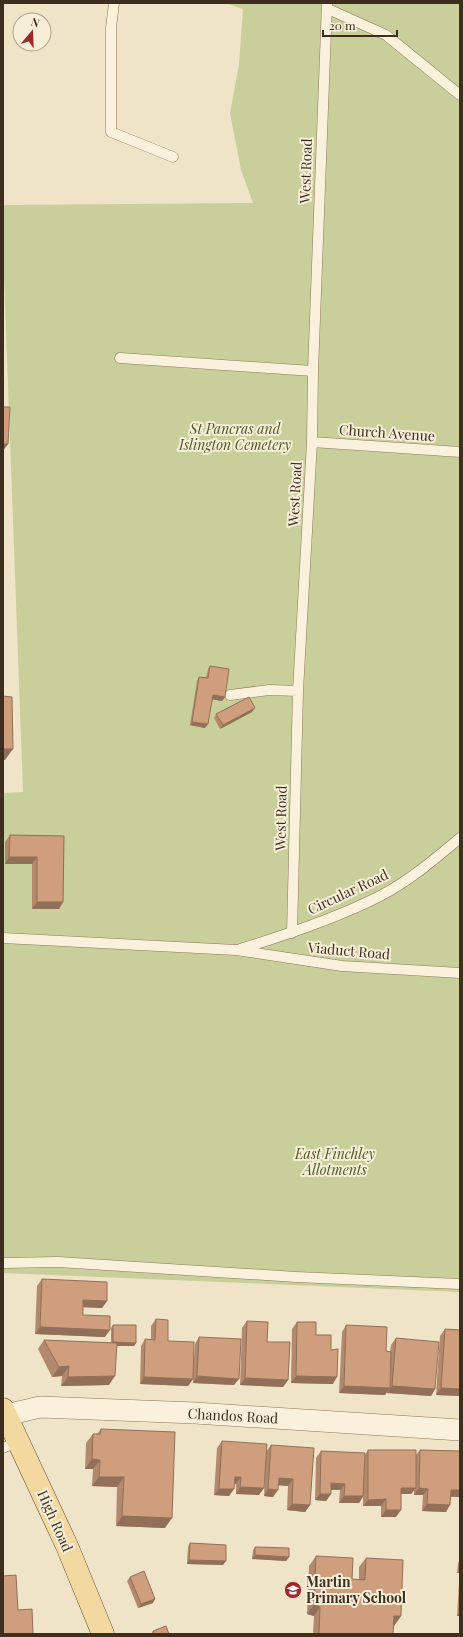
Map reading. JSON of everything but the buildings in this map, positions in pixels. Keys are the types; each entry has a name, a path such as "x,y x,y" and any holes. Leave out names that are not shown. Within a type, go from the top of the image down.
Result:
{"main road":[{"name":"High Road","path":"4,1412 11,1444 67,1546 104,1634"}],"street":[{"name":"Chandos Road","path":"4,1412 40,1408 56,1408 194,1413 460,1430"}],"lane":[{"path":"114,3 112,28 111,132 173,157"},
{"path":"327,6 386,35 460,95"},
{"name":"West Road","path":"292,933 298,691 312,442 313,370 327,6"},
{"path":"120,358 313,370"},
{"name":"Church Avenue","path":"312,442 460,452"},
{"path":"230,695 268,690 298,691"},
{"name":"Circular Road","path":"236,950 292,933 381,896 425,867 460,838"},
{"path":"3,938 236,950"},
{"name":"Viaduct Road","path":"236,950 342,966 460,973"},
{"path":"3,1263 58,1262 296,1277 460,1284"}],"green space":[{"name":"St Pancras and Islington Cemetery","path":"224,3 460,3 460,1292 3,1273 3,793 23,792 3,250 3,205 253,203 241,170 230,113 239,64 243,9"}],"place":[{"name":"Martin Primary School","path":"293,1590"}],"park label":[{"name":"East Finchley Allotments","path":"335,1162"}]}
